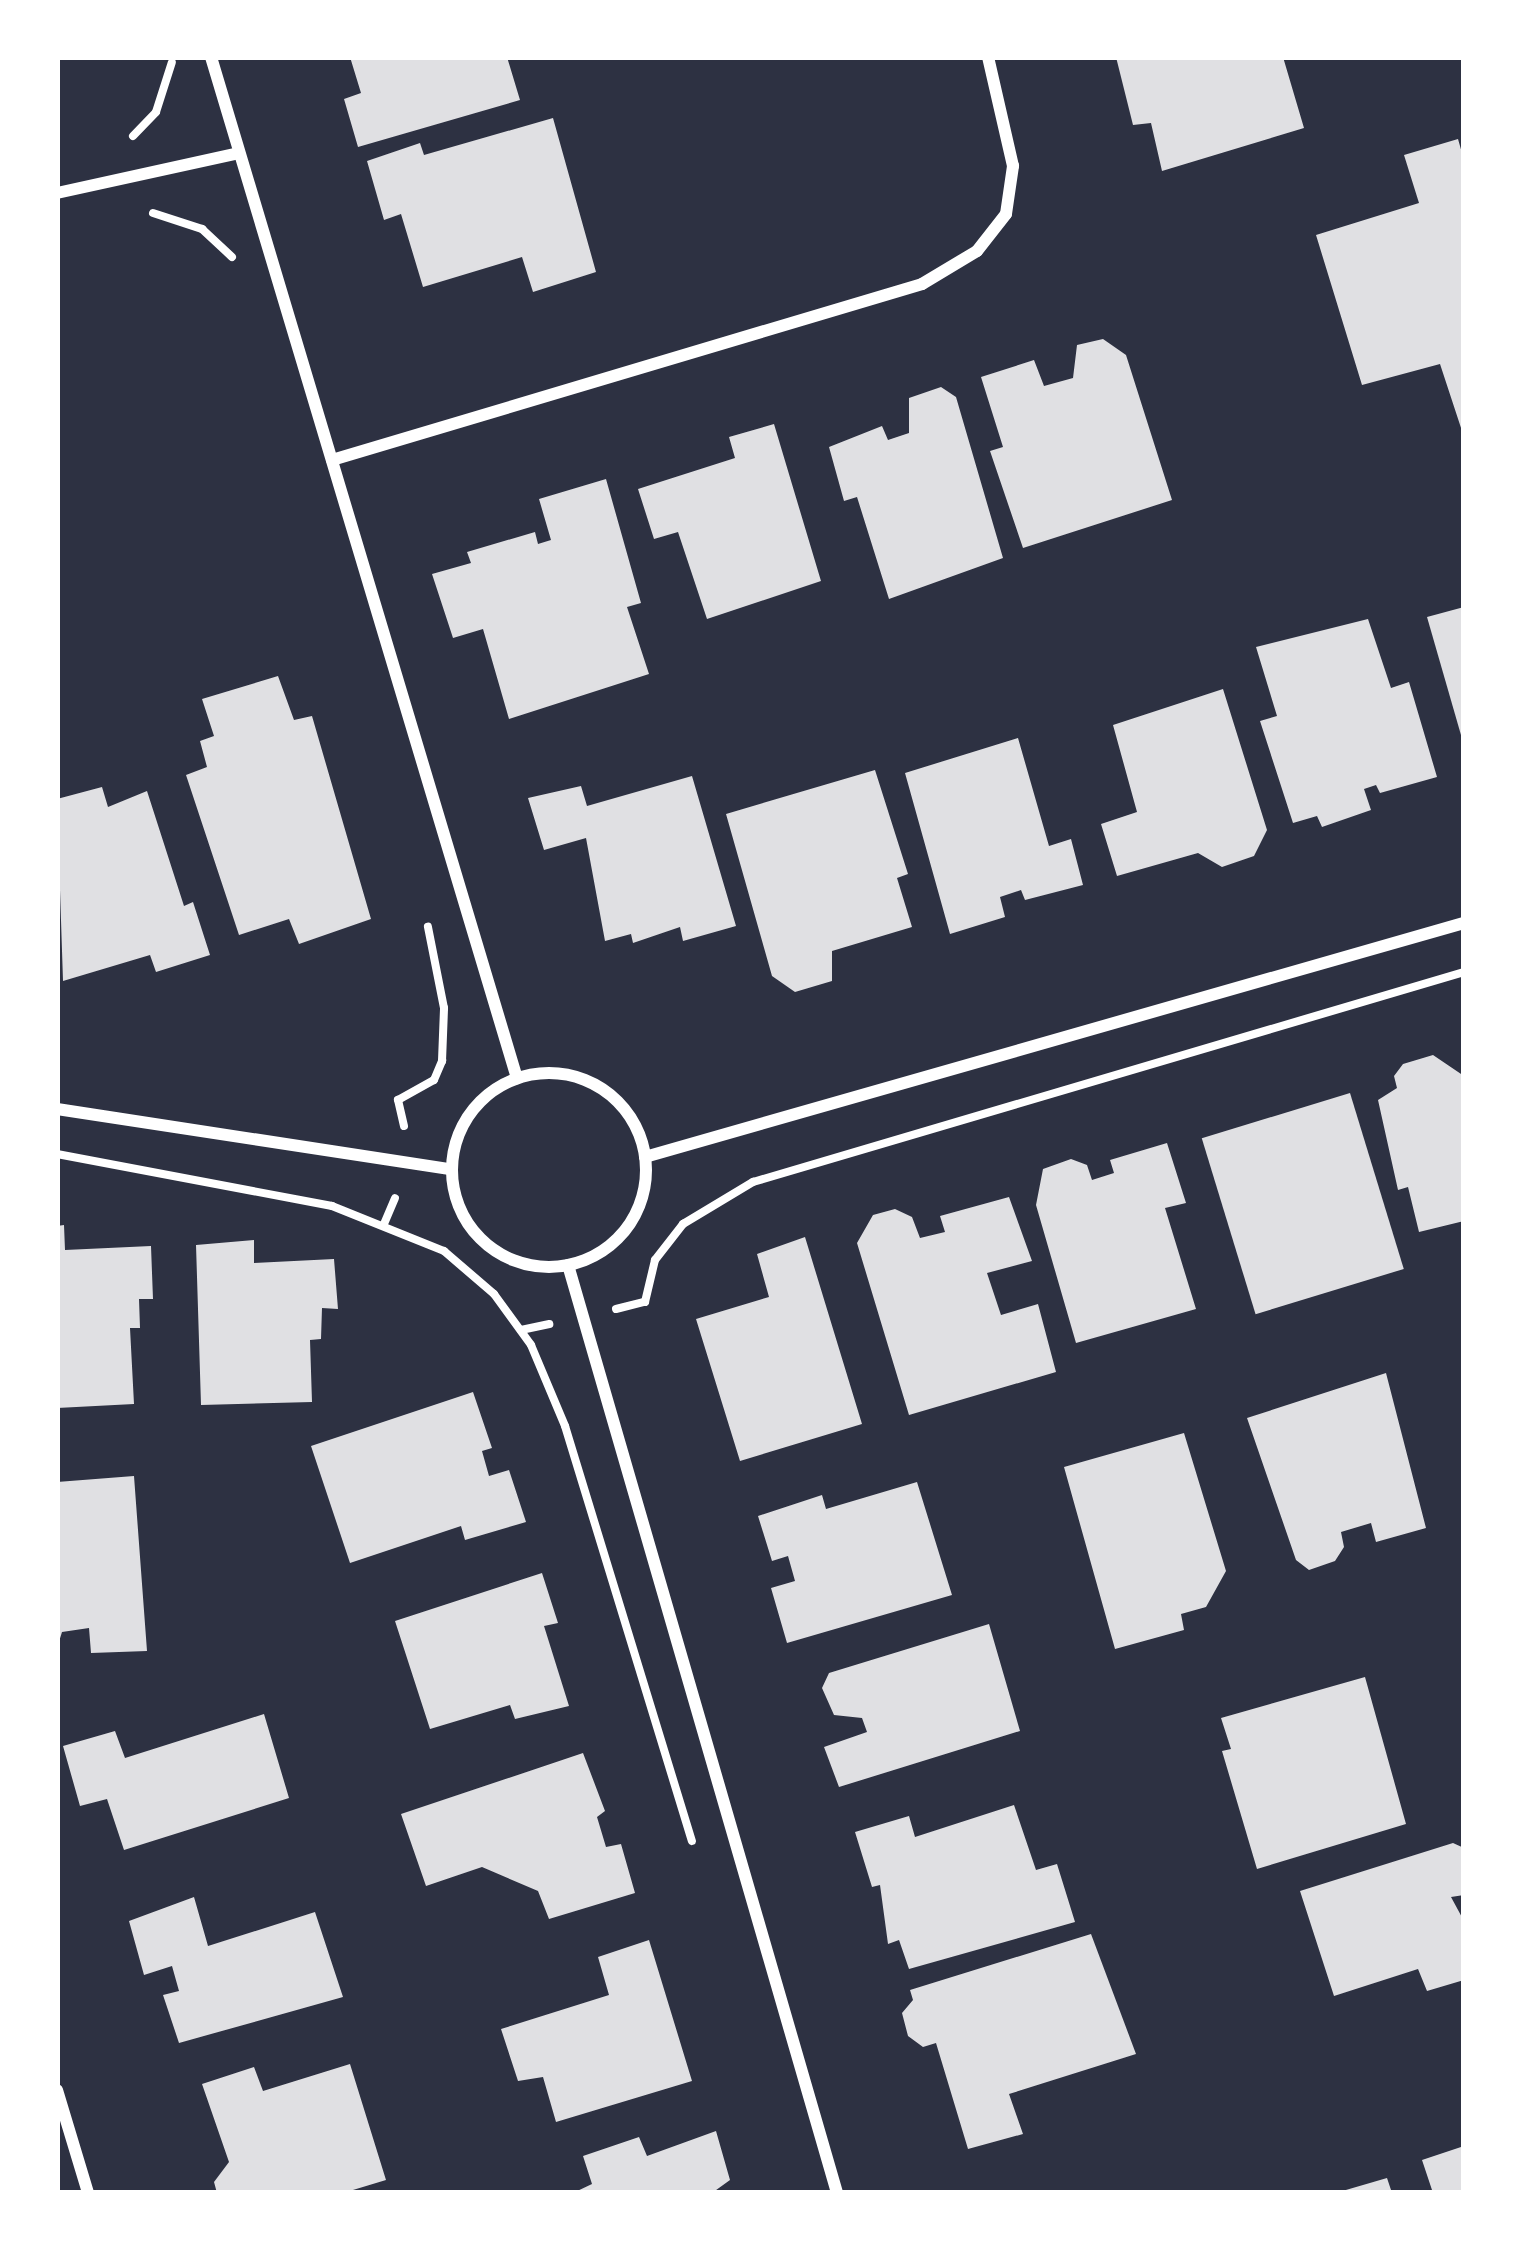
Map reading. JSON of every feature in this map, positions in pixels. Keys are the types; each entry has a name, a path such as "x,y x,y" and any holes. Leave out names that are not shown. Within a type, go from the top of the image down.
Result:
{"street":[{"path":"211,57 517,1078"},
{"path":"332,460 922,284 977,251 1006,214 1013,166 988,57"},
{"path":"57,194 239,153"},
{"path":"645,1157 1464,923"},
{"path":"545,1072 600,1088 622,1106 645,1157 635,1214 618,1238 568,1265 511,1260 486,1244 467,1223 451,1169 470,1113 517,1078 545,1072"},
{"path":"57,1108 451,1169"},
{"path":"568,1265 838,2193"},
{"path":"57,2090 88,2193"}],"path":[{"path":"172,57 156,112 106,149 123,216 183,219 219,243 242,278"},
{"path":"384,1224 411,1161 398,1100 434,1080 444,1042 424,911"},
{"path":"581,1317 646,1302 664,1244 753,1182 1464,972"},
{"path":"57,1154 255,1189 384,1224 445,1251 521,1330 565,1426 696,1854"}],"building":[{"path":"350,57 507,57 520,100 358,147 344,99 361,93"},
{"path":"1116,57 1283,57 1304,128 1162,171 1151,123 1133,125"},
{"path":"553,118 596,272 533,292 522,257 423,287 401,214 384,220 367,161 420,143 424,155"},
{"path":"1458,139 1464,160 1463,434 1440,364 1362,385 1316,235 1419,203 1404,155"},
{"path":"1103,339 1126,355 1172,500 1023,548 990,451 1003,447 981,377 1034,360 1044,386 1073,378 1077,345"},
{"path":"941,387 956,397 1003,558 889,599 857,497 844,501 829,447 882,426 888,440 909,433 909,398"},
{"path":"774,424 821,581 707,619 678,532 654,539 638,489 735,458 729,437"},
{"path":"606,479 641,603 627,607 649,674 509,719 483,629 453,638 432,574 471,563 467,552 535,532 538,544 551,540 539,499"},
{"path":"1464,607 1464,742 1463,742 1427,617"},
{"path":"1368,619 1391,688 1409,682 1437,777 1380,793 1376,785 1364,789 1371,810 1322,827 1317,816 1293,823 1260,721 1277,716 1256,647"},
{"path":"278,676 294,720 312,716 371,919 299,944 289,919 239,935 186,775 207,767 200,741 214,736 202,699"},
{"path":"1223,689 1267,830 1254,856 1222,867 1198,853 1117,876 1101,824 1137,812 1113,725"},
{"path":"1018,738 1049,846 1071,839 1083,885 1025,900 1021,890 1000,897 1005,917 950,934 905,773"},
{"path":"875,770 908,874 897,878 912,927 832,951 832,981 795,992 772,976 726,814"},
{"path":"692,776 736,926 683,941 680,927 633,943 631,934 605,941 586,838 544,850 528,798 581,786 587,806"},
{"path":"102,787 108,807 147,791 184,906 193,902 210,955 156,972 150,955 63,981 57,799"},
{"path":"1433,1055 1464,1076 1464,1221 1419,1232 1408,1187 1398,1190 1378,1100 1397,1088 1394,1076 1403,1064"},
{"path":"1350,1093 1404,1269 1256,1314 1202,1138"},
{"path":"1167,1143 1186,1203 1165,1208 1196,1309 1076,1343 1036,1205 1043,1169 1071,1159 1087,1165 1092,1180 1114,1173 1110,1160"},
{"path":"1009,1197 1032,1261 987,1273 1001,1315 1038,1304 1056,1372 909,1415 857,1243 873,1215 895,1209 912,1217 920,1238 945,1232 940,1216"},
{"path":"64,1225 65,1250 151,1246 153,1299 139,1299 140,1328 130,1328 134,1404 57,1408 57,1226"},
{"path":"805,1237 862,1424 740,1461 696,1319 769,1297 757,1254"},
{"path":"254,1240 254,1263 334,1259 338,1309 322,1308 321,1339 310,1340 312,1402 201,1405 196,1245"},
{"path":"1386,1373 1426,1528 1376,1542 1371,1523 1341,1532 1344,1547 1335,1561 1309,1570 1296,1560 1247,1418"},
{"path":"473,1392 492,1448 482,1451 489,1476 509,1470 526,1522 465,1540 461,1526 350,1563 311,1446"},
{"path":"1184,1433 1226,1571 1206,1607 1181,1614 1184,1630 1115,1649 1064,1467"},
{"path":"134,1476 147,1651 91,1653 89,1628 62,1632 57,1648 57,1482"},
{"path":"917,1482 952,1595 787,1643 771,1588 795,1581 788,1556 772,1561 758,1516 822,1495 826,1509"},
{"path":"542,1573 558,1623 544,1626 569,1706 515,1719 510,1705 430,1729 395,1621"},
{"path":"989,1624 1020,1731 839,1787 824,1747 867,1732 862,1718 834,1715 822,1688 829,1673"},
{"path":"1365,1677 1406,1824 1257,1869 1222,1751 1231,1749 1221,1718"},
{"path":"264,1714 289,1798 124,1850 107,1799 80,1806 63,1746 115,1731 125,1758"},
{"path":"583,1753 605,1811 597,1817 606,1847 621,1844 635,1893 549,1919 538,1891 482,1867 426,1886 401,1814"},
{"path":"1014,1805 1036,1870 1057,1864 1075,1922 909,1969 899,1940 888,1944 880,1885 872,1887 855,1832 909,1816 915,1837"},
{"path":"1453,1843 1464,1848 1464,1895 1451,1897 1464,1921 1464,1980 1427,1991 1418,1969 1334,1996 1300,1891"},
{"path":"194,1897 208,1946 315,1912 343,1997 179,2043 163,1995 179,1991 172,1966 144,1975 129,1921"},
{"path":"1091,1934 1136,2054 1009,2094 1023,2134 968,2149 936,2043 923,2047 908,2036 902,2013 913,2000 910,1990"},
{"path":"649,1940 692,2081 556,2122 543,2077 518,2081 501,2029 609,1995 598,1957"},
{"path":"350,2064 386,2180 343,2193 217,2193 214,2182 229,2162 202,2084 254,2067 263,2091"},
{"path":"716,2131 730,2180 712,2193 573,2193 592,2184 583,2156 639,2137 647,2156"},
{"path":"1464,2146 1464,2193 1433,2193 1422,2160"},
{"path":"1387,2178 1392,2193 1339,2193 1339,2192"}]}
